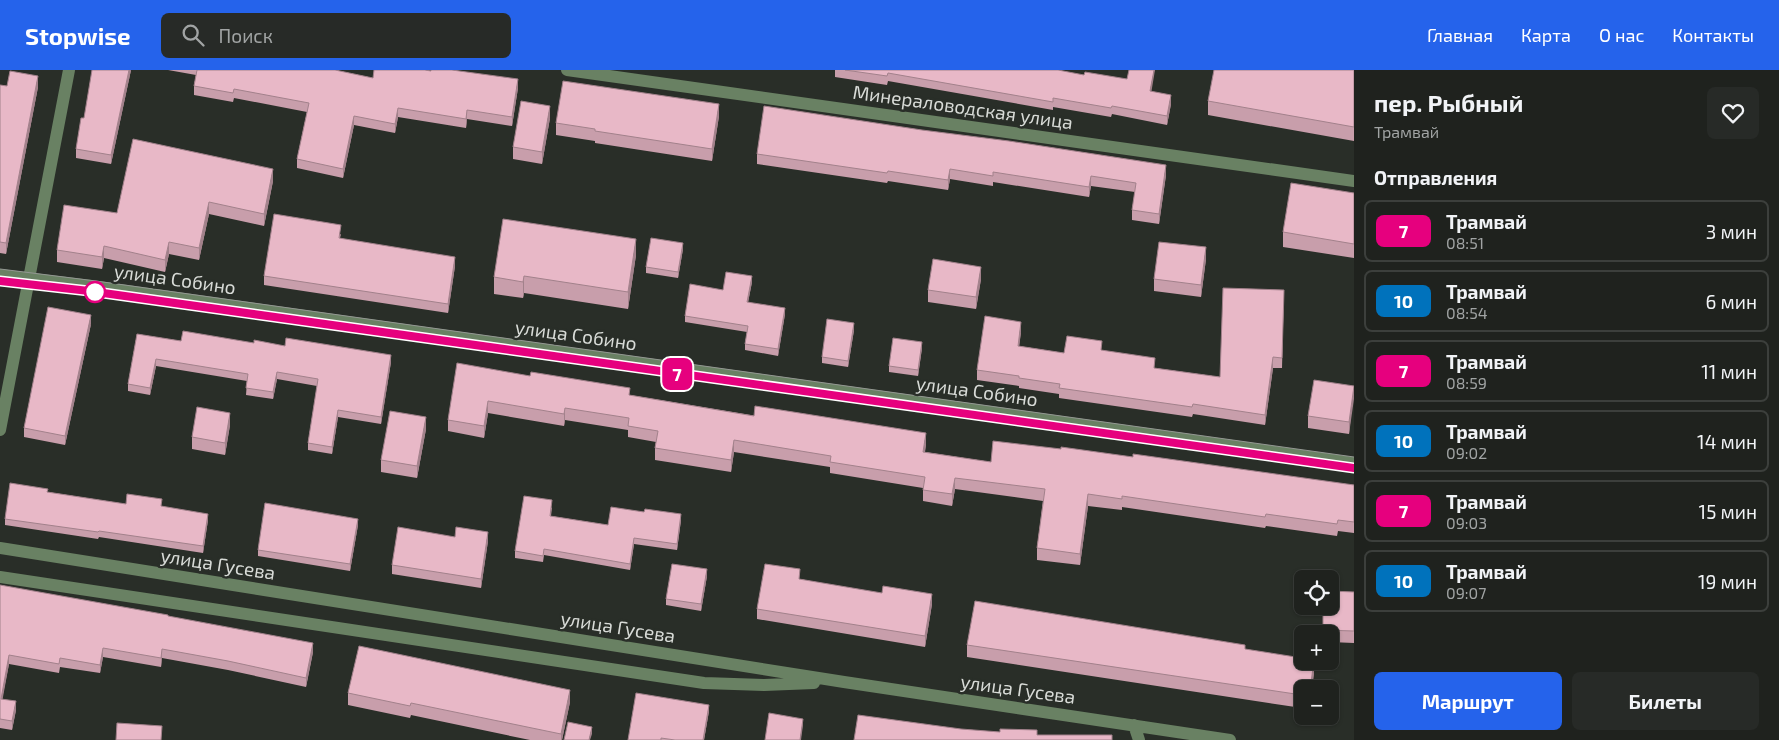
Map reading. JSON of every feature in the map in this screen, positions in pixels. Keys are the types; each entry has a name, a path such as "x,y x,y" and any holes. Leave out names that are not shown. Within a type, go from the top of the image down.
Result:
{"street":[{"path":"0,430 70,70"},
{"name":"Минераловодская улица","path":"567,70 1354,181"},
{"name":"улица Собино","path":"0,275 91,286 1354,463"},
{"name":"улица Гусева","path":"0,548 844,682 1230,740"},
{"path":"0,577 704,683 764,685 844,682"},
{"path":"1134,725 1139,740"}],"building":[{"path":"92,70 129,70 111,155 76,149 81,118 84,118"},
{"path":"197,70 335,70 373,78 374,70 452,70 518,79 512,117 467,110 466,119 398,108 395,124 354,116 343,169 297,159 309,103 234,89 233,93 194,86"},
{"path":"845,70 1058,70 1084,75 1085,72 1127,79 1129,70 1154,70 1150,91 1171,95 1167,116 1053,98 1053,102 888,73 887,76"},
{"path":"1214,70 1354,70 1354,127 1208,101"},
{"path":"10,71 38,76 6,243 0,242 0,85 7,86"},
{"path":"563,81 719,104 712,149 556,123"},
{"path":"521,101 550,106 542,152 513,147"},
{"path":"764,106 1166,165 1159,214 1132,210 1136,183 1091,176 1089,187 993,172 993,176 950,169 948,180 757,154"},
{"path":"133,139 273,169 264,214 209,202 199,248 169,242 165,260 104,246 102,257 57,250 64,205 117,213"},
{"path":"1291,183 1354,193 1354,244 1283,232"},
{"path":"274,214 341,225 339,238 455,257 448,304 264,276"},
{"path":"503,219 636,239 628,292 524,276 523,282 494,277"},
{"path":"651,238 683,243 678,272 646,267"},
{"path":"1159,242 1206,247 1201,285 1154,279"},
{"path":"933,259 981,267 976,297 928,290"},
{"path":"726,272 752,276 747,302 785,308 778,349 745,344 748,326 685,316 690,284 723,290"},
{"path":"1223,288 1284,290 1282,358 1273,357 1265,415 1193,404 1192,407 1059,388 1060,384 977,370 985,316 1021,322 1018,346 1064,353 1067,336 1102,341 1101,350 1155,358 1154,368 1220,377"},
{"path":"48,307 91,315 65,436 24,428"},
{"path":"827,319 854,323 848,361 822,357"},
{"path":"183,331 254,343 254,340 285,346 286,338 391,355 381,417 338,410 332,447 308,443 318,379 277,372 273,392 246,388 248,374 156,359 150,388 128,384 137,334 181,341"},
{"path":"893,338 922,342 918,370 889,366"},
{"path":"457,363 530,376 531,372 630,388 629,395 754,416 755,406 926,433 923,452 991,462 993,441 1061,449 1061,447 1133,457 1133,454 1354,485 1354,522 1338,520 1337,524 1266,514 1265,517 1122,496 1122,499 1088,494 1080,554 1037,548 1045,489 955,478 952,494 923,490 925,477 830,462 831,456 734,440 731,460 655,448 658,431 628,426 629,418 565,408 564,414 488,401 484,426 448,420"},
{"path":"1314,380 1354,386 1349,422 1308,416"},
{"path":"197,407 230,413 225,443 192,437"},
{"path":"390,411 426,417 417,466 381,460"},
{"path":"10,483 48,489 47,492 126,504 127,494 162,499 161,506 208,514 203,546 5,519"},
{"path":"524,496 552,500 550,516 608,525 611,507 644,512 645,509 681,514 677,544 634,538 630,564 544,549 543,556 515,551"},
{"path":"265,503 358,519 350,564 258,550"},
{"path":"398,527 455,537 456,527 488,532 481,579 392,565"},
{"path":"672,564 707,569 701,604 666,599"},
{"path":"765,564 800,569 799,579 882,593 883,586 932,594 925,636 757,609"},
{"path":"0,585 313,643 306,678 162,649 161,658 103,648 100,665 60,658 59,664 9,655 1,699 16,701 12,721 0,719"},
{"path":"1339,591 1354,592 1354,631 1339,631 1339,625 1323,625 1323,615 1339,615"},
{"path":"975,601 1245,645 1245,649 1294,657 1294,670 1313,670 1311,680 1294,680 1294,694 967,645"},
{"path":"359,646 570,690 561,734 411,703 410,706 348,693"},
{"path":"636,693 709,705 703,740 661,738 661,740 628,740"},
{"path":"769,713 803,719 800,740 765,740"},
{"path":"858,715 961,729 1000,732 1000,729 1037,730 1037,735 1112,735 1112,740 854,740"},
{"path":"568,722 592,727 589,740 564,740"},
{"path":"117,723 162,726 161,740 116,740"}],"tram line":[{"path":"0,269 1354,457"},
{"path":"0,281 89,291 1354,469"},
{"name":"7","path":"0,281 89,291 1354,468"}]}
